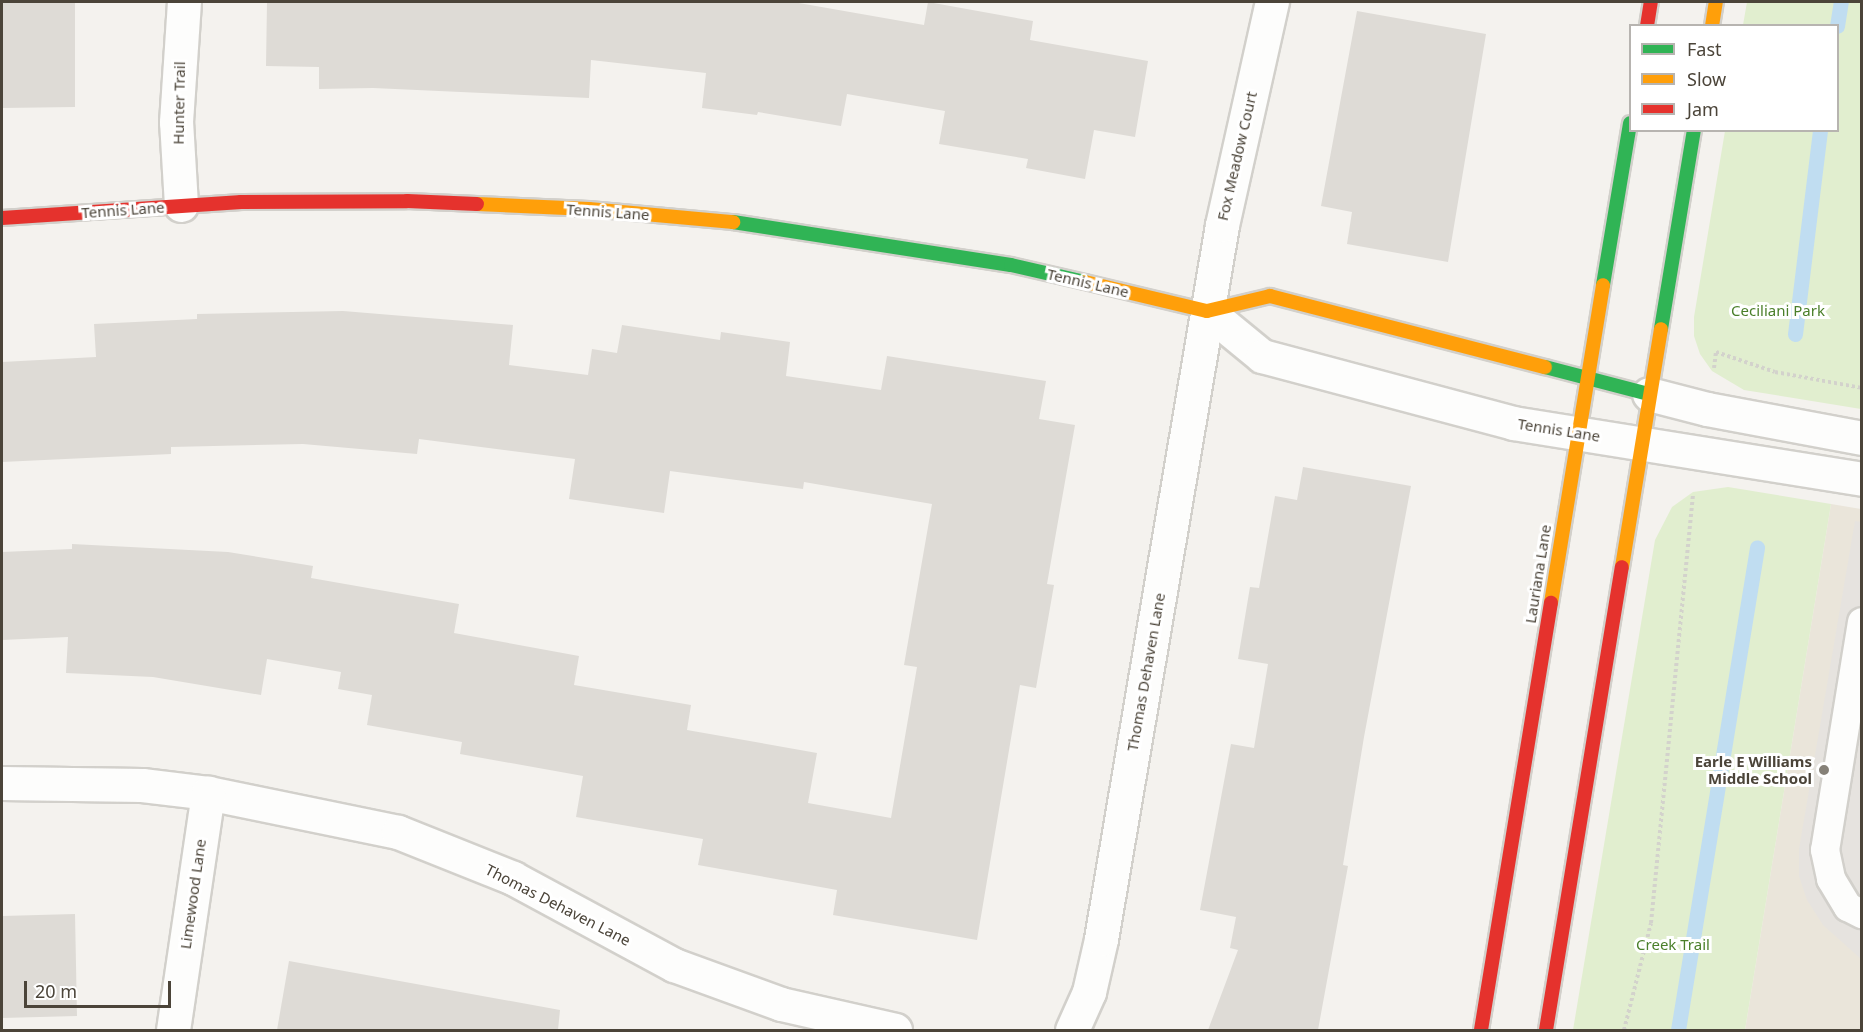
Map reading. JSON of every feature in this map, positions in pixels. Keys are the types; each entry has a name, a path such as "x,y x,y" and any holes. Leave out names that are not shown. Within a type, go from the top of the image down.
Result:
{"street":[{"name":"Hunter Trail","path":"181,206 176,122 184,2"},
{"name":"Fox Meadow Court","path":"1207,311 1222,225 1272,2"},
{"path":"1647,24 1651,2"},
{"path":"1712,24 1716,2"},
{"name":"Lauriana Lane","path":"1481,1030 1586,378 1629,129"},
{"path":"1546,1030 1694,132"},
{"name":"Tennis Lane","path":"2,218 241,202 406,201 589,209 732,222 1011,265 1207,311 1262,356 1524,426 1700,451 1862,478"},
{"name":"Tennis Lane","path":"1207,311 1270,296 1707,409 1862,438"},
{"name":"Thomas Dehaven Lane","path":"1072,1030 1089,992 1101,939 1207,311"},
{"name":"Thomas Dehaven Lane","path":"2,783 142,785 208,793 398,832 513,878 674,965 781,1004 895,1030"},
{"name":"Limewood Lane","path":"173,1030 208,793"}],"lane":[{"path":"1862,621 1825,850 1832,879 1848,907 1862,914"}],"path":[{"path":"1707,409 1716,352 1775,372 1862,388"},
{"path":"1624,1030 1651,923 1689,517 1700,451"}],"shaded area":[{"name":"Earle E Williams Middle School","path":"1831,504 1861,509 1861,1030 1745,1030"},
{"path":"1855,521 1862,522 1861,959 1823,925 1807,900 1799,876 1799,849"}],"green space":[{"name":"Ceciliani Park","path":"1747,2 1861,2 1861,409 1744,390 1712,371 1700,354 1694,336 1694,317 1725,132 1839,132 1839,24 1743,24"},
{"name":"Creek Trail","path":"1728,487 1831,504 1745,1030 1573,1030 1655,540 1672,507 1693,492"}],"building":[{"path":"2,2 75,2 75,107 2,108"},
{"path":"267,2 793,2 924,25 928,2 1033,21 1030,40 1148,61 1135,137 1094,130 1085,179 1026,168 1028,159 939,144 945,111 847,94 841,126 758,112 757,115 702,108 706,73 591,60 589,98 373,88 319,89 319,67 266,66"},
{"path":"1357,11 1486,34 1448,262 1347,244 1352,212 1321,206"},
{"path":"343,311 513,325 509,365 588,375 592,349 617,353 622,325 720,340 721,332 790,342 786,376 881,390 887,356 1046,381 1039,419 1075,425 1047,584 1054,585 1036,688 1020,685 977,940 833,915 837,890 698,865 703,839 576,817 583,776 460,754 462,742 367,725 372,695 338,689 341,672 267,659 261,695 153,677 66,673 68,637 2,640 2,552 72,549 72,544 228,552 313,566 311,578 459,604 454,633 579,656 574,685 691,705 687,730 817,753 808,803 891,818 917,667 904,665 932,504 804,482 803,489 670,471 664,513 569,499 575,459 419,439 417,454 303,444 171,447 171,454 2,462 2,362 96,357 94,324 197,319 197,314"},
{"path":"1303,467 1411,486 1364,737 1343,865 1348,866 1318,1030 1208,1030 1238,950 1230,948 1236,917 1200,910 1231,744 1254,748 1268,664 1238,659 1250,587 1259,588 1275,496 1297,500"},
{"path":"75,914 77,1016 2,1018 2,916"},
{"path":"289,961 560,1010 558,1030 277,1030"}],"waterway":[{"path":"1837,24 1841,2"},
{"path":"1795,334 1820,132"},
{"path":"1678,1030 1757,547"}],"traffic: fast":[{"path":"1603,285 1629,129"},
{"path":"1661,329 1694,132"},
{"path":"733,222 1011,265 1085,282"},
{"path":"1545,367 1649,394"}],"traffic: slow":[{"path":"1712,24 1716,2"},
{"path":"477,204 589,209 733,222"},
{"path":"1085,282 1207,311 1270,296 1545,367"},
{"path":"1551,603 1603,285"},
{"path":"1622,567 1661,329"}],"traffic: jam":[{"path":"1647,24 1651,2"},
{"path":"2,218 241,202 407,201 477,204"},
{"path":"1546,1030 1622,567"},
{"path":"1481,1030 1551,603"}],"place":[{"name":"Earle E Williams Middle School","path":"1824,770"}]}
